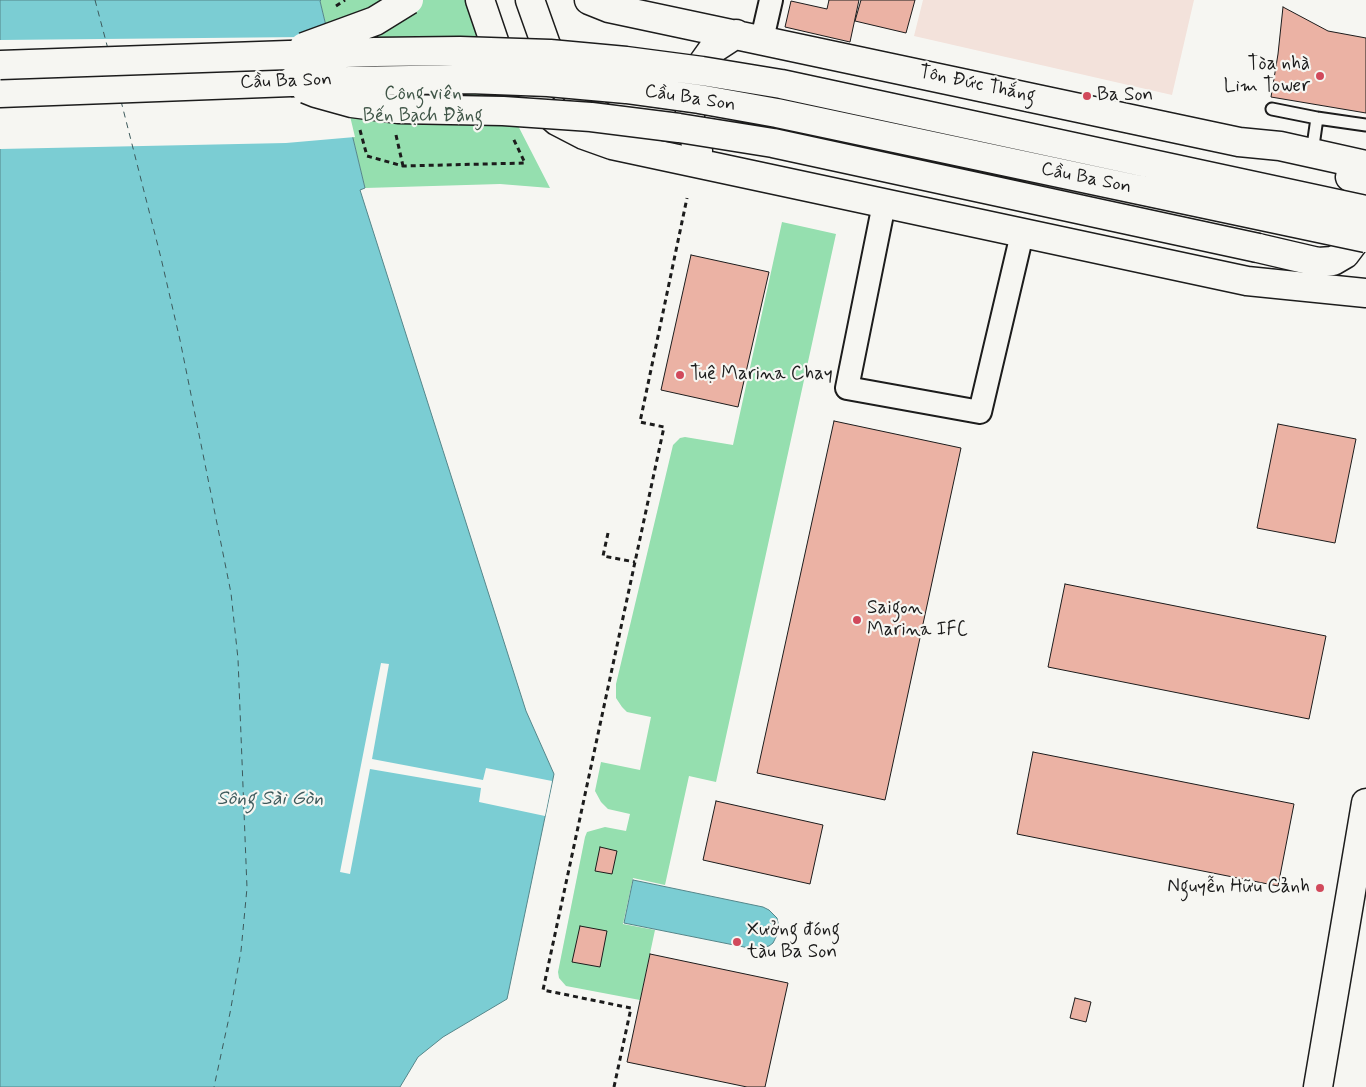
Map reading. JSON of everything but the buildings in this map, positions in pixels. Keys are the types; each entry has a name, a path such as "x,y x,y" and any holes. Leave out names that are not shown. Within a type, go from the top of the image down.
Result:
{"main road":[{"path":"291,55 310,44 375,21 409,0"},
{"path":"480,0 495,44 512,74 533,100 557,121 584,136 612,146 1247,281 1366,293"},
{"path":"530,0 546,45 578,95 596,113 623,134 661,157"},
{"name":"Tôn Đức Thắng","path":"589,0 609,8 1240,142 1280,146 1312,153 1361,174"},
{"path":"708,167 694,141 690,122 690,102 694,81 702,64 713,49 749,37"},
{"name":"Cầu Ba Son","path":"0,65 460,51 540,53 626,61 782,84 1366,210"},
{"name":"Cầu Ba Son","path":"0,93 291,82 469,79 548,82 626,89 699,99 796,117 1366,238"},
{"path":"291,82 316,93 352,103 398,108 503,111 591,117 679,128 773,143 1318,262 1333,261 1345,254 1354,242 1364,192 1361,184 1361,174 1276,160 1240,142"},
{"path":"1318,1087 1366,803"}],"street":[{"path":"749,37 771,0"},
{"path":"884,204 848,388 980,412 1022,234"}],"lane":[{"path":"1272,109 1316,118 1366,124"},
{"path":"1312,153 1316,118"}],"path":[{"path":"398,108 396,135 403,166"},
{"path":"614,1087 631,1008 543,990 664,427 640,422 687,198"},
{"path":"608,533 603,556 635,562"}],"shaded area":[{"path":"923,0 1194,0 1172,95 914,36"}],"green space":[{"name":"Công viên Bến Bạch Đằng","path":"321,0 471,0 492,75 550,188 500,184 365,188"},
{"path":"782,222 836,234 716,782 689,776 665,885 633,878 623,924 655,930 640,1000 566,986 559,978 558,972 585,837 587,832 605,827 626,831 630,814 608,809 601,802 595,791 601,762 640,770 651,717 627,712 616,698 616,684 673,445 680,438 685,437 733,445"}],"water":[{"name":"Sông Sài Gòn","path":"0,0 321,0 365,188 360,190 526,711 554,774 507,999 443,1037 418,1057 400,1087 0,1087"},
{"path":"633,880 763,907 777,918 778,933 773,943 769,946 754,949 624,923"}],"pier":[{"path":"329,28 355,137 286,143 0,149 0,40 305,37"},
{"path":"381,663 389,664 372,759 483,780 486,768 552,781 545,816 479,802 481,788 370,769 350,874 340,872"}],"ferry route":[{"path":"95,0 108,49"},
{"path":"121,101 180,340 231,593 238,659 247,888 241,951 214,1087"}],"place":[{"name":"Tòa nhà Lim Tower","path":"1320,76"},
{"name":"Ba Son","path":"1087,96"},
{"name":"Tuệ Marina Chay","path":"680,375"},
{"name":"Saigon Marina IFC","path":"857,620"},
{"name":"Nguyễn Hữu Cảnh","path":"1320,888"},
{"name":"Xưởng đóng tàu Ba Son","path":"737,942"}]}
